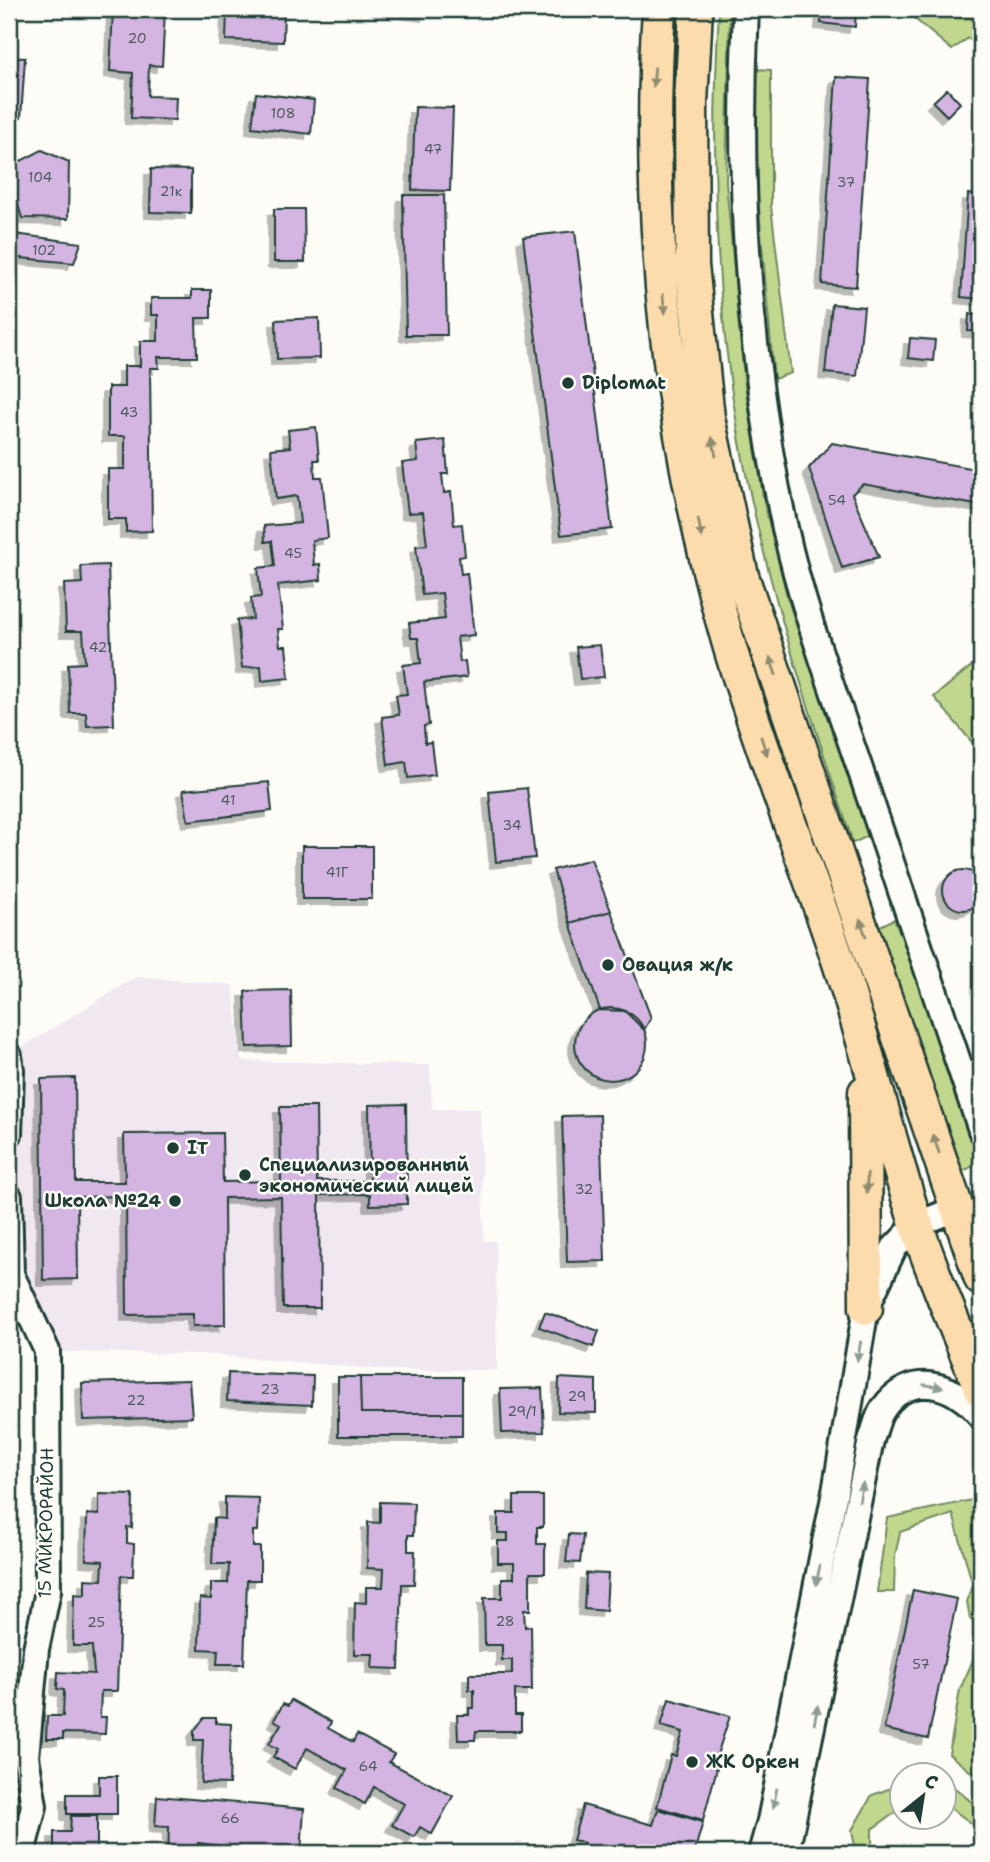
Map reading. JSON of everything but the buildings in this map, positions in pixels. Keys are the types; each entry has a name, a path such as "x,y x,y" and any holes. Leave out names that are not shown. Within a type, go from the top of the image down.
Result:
{"main road":[{"path":"659,9 653,102 659,266 682,437 704,544 731,649 863,1041 916,1225 981,1390"},
{"path":"696,9 691,103 692,265 710,431 742,576 981,1279"},
{"path":"863,1041 868,1164 866,1308"}],"street":[{"path":"746,9 742,91 746,270 763,404 786,530 825,665 981,1130"},
{"path":"9,1056 9,1134"},
{"name":"15 МИКРОРАЙОН","path":"9,1197 11,1274 47,1352 48,1591 36,1649 26,1757 34,1806 22,1853"},
{"path":"761,1853 770,1821 835,1492 866,1308 894,1248 916,1225 958,1208"},
{"path":"786,1853 871,1440 882,1410 896,1393 931,1383 954,1390 981,1416"}],"shaded area":[{"name":"Специализированный экономический лицей","path":"136,977 233,985 241,1061 430,1065 432,1109 480,1109 484,1241 496,1241 497,1370 385,1370 202,1354 58,1352 9,1286 9,1055"}],"green space":[{"path":"719,9 730,9 726,182 744,379 764,502 788,600 868,836 853,843 773,588 738,431 724,326 716,220 715,114"},
{"path":"903,9 981,9 981,49 968,38 952,50"},
{"path":"754,69 771,70 771,206 791,373 774,379 756,176"},
{"path":"981,658 981,753 934,697"},
{"path":"894,919 910,955 978,1158 976,1164 966,1170 956,1166 878,927"},
{"path":"972,1500 981,1531 981,1622 970,1619 967,1601 973,1586 953,1514 900,1532 895,1556 894,1592 877,1592 887,1518"},
{"path":"976,1654 981,1654 981,1775 970,1771 949,1754 960,1689"},
{"path":"888,1789 888,1818 872,1829 872,1853 856,1853 852,1830 872,1795"},
{"path":"958,1791 981,1810 981,1830 958,1813"}],"place":[{"name":"Diplomat","path":"568,383"},
{"name":"Овация ж/к","path":"608,965"},
{"name":"IT","path":"173,1148"},
{"name":"Специализированный экономический лицей","path":"245,1175"},
{"name":"Школа №24","path":"175,1201"},
{"name":"ЖК Оркен","path":"692,1762"}]}
